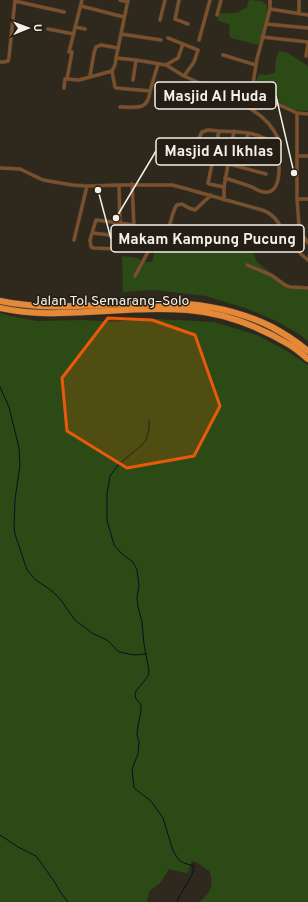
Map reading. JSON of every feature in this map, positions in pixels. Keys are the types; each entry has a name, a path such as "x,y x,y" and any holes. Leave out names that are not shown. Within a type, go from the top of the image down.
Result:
{"highway":[{"name":"Jalan Tol Semarang–Solo","path":"0,301 40,306 65,307 153,302 200,305 233,312 272,327 308,350"},
{"name":"Jalan Tol Semarang–Solo","path":"0,308 40,314 66,314 142,309 190,310 210,313 230,318 262,330 290,345 308,359"}],"street":[{"path":"0,62 8,61 9,57 15,0 64,12"},
{"path":"64,88 67,79 75,27 82,0"},
{"path":"120,0 128,1 115,65 112,71 114,87 150,90"},
{"path":"160,20 165,0"},
{"path":"179,0 175,19 188,24"},
{"path":"199,40 210,0"},
{"path":"217,15 221,0"},
{"path":"270,0 270,9 262,37 252,90 254,93 297,113 308,114"},
{"path":"299,0 299,14"},
{"path":"80,6 124,17"},
{"path":"270,9 308,15"},
{"path":"266,24 308,28"},
{"path":"75,27 85,30"},
{"path":"48,29 74,34"},
{"path":"121,34 161,40"},
{"path":"262,37 308,43 306,56"},
{"path":"168,38 202,52"},
{"path":"166,65 178,58 183,44"},
{"path":"90,76 96,47 101,45 118,48"},
{"path":"184,76 194,62 198,50"},
{"path":"222,55 256,65"},
{"path":"116,58 166,65 184,76 243,103 262,117 278,138 277,147 280,168 276,186 272,190 264,192 225,178"},
{"path":"133,80 136,60"},
{"path":"120,107 142,106 146,104 149,100 150,90 158,64"},
{"path":"67,79 79,80 112,71"},
{"path":"202,105 194,100 194,95 197,92 211,88"},
{"path":"297,113 297,199 300,228 308,244"},
{"path":"196,153 199,138 202,132 208,130 248,133 266,138 277,147"},
{"path":"219,131 208,183 224,187"},
{"path":"224,200 225,178 229,164 234,131"},
{"path":"244,154 248,133"},
{"path":"257,158 261,144"},
{"path":"230,150 266,160"},
{"path":"297,156 308,156"},
{"path":"229,164 266,174"},
{"path":"0,168 20,169 44,180 72,185 172,185 267,212 279,222 298,252 308,260"},
{"path":"119,184 120,223"},
{"path":"132,184 135,250"},
{"path":"74,240 87,186"},
{"path":"134,225 96,220 90,245 92,248 160,250 176,206 182,204 195,210 211,196"},
{"path":"297,199 308,199"},
{"path":"93,233 134,238"},
{"path":"135,276 149,250"},
{"path":"247,265 271,274 290,287 308,288"}],"highlighted area":[{"path":"108,318 152,320 195,335 220,406 194,456 127,468 67,431 62,378"}],"green space":[{"path":"250,0 261,1 267,5 264,30 258,45 231,38 229,34 230,25 218,20 219,13 238,12 247,8"},
{"path":"279,51 286,52 308,66 308,111 294,110 258,89 256,82 259,74 266,75 275,73 276,58"},
{"path":"177,224 204,236 229,237 243,243 252,251 257,262 286,287 308,290 308,341 276,321 248,309 206,296 154,290 123,292 122,256 138,258 143,262 152,262 157,240 168,225"},
{"path":"0,313 37,321 83,320 113,322 157,319 214,322 257,335 287,351 308,365 308,902 199,902 208,893 212,882 210,872 198,863 192,861 188,873 169,869 161,882 149,892 147,902 0,902"}],"waterway":[{"path":"0,387 9,407 19,448 20,465 15,499 14,527 27,570 36,580 52,591 60,599 75,620 92,633 107,640 119,652 134,655 146,654"},
{"path":"149,420 149,429 146,440 119,464 110,476 107,494 107,520 114,545 122,554 133,562 137,570 139,586 137,597 138,607 142,622 149,671 148,676 136,691 135,695 136,699 140,703 141,711 137,734 139,742 138,754 132,769 134,788 151,801 163,818 173,851 179,860 194,866 192,875 178,899 178,902"},
{"path":"0,835 18,847 36,856 68,902"}],"place":[{"name":"Masjid Al Huda","path":"294,173"},
{"name":"Makam Kampung Pucung","path":"98,190"},
{"name":"Masjid Al Ikhlas","path":"116,218"}]}
